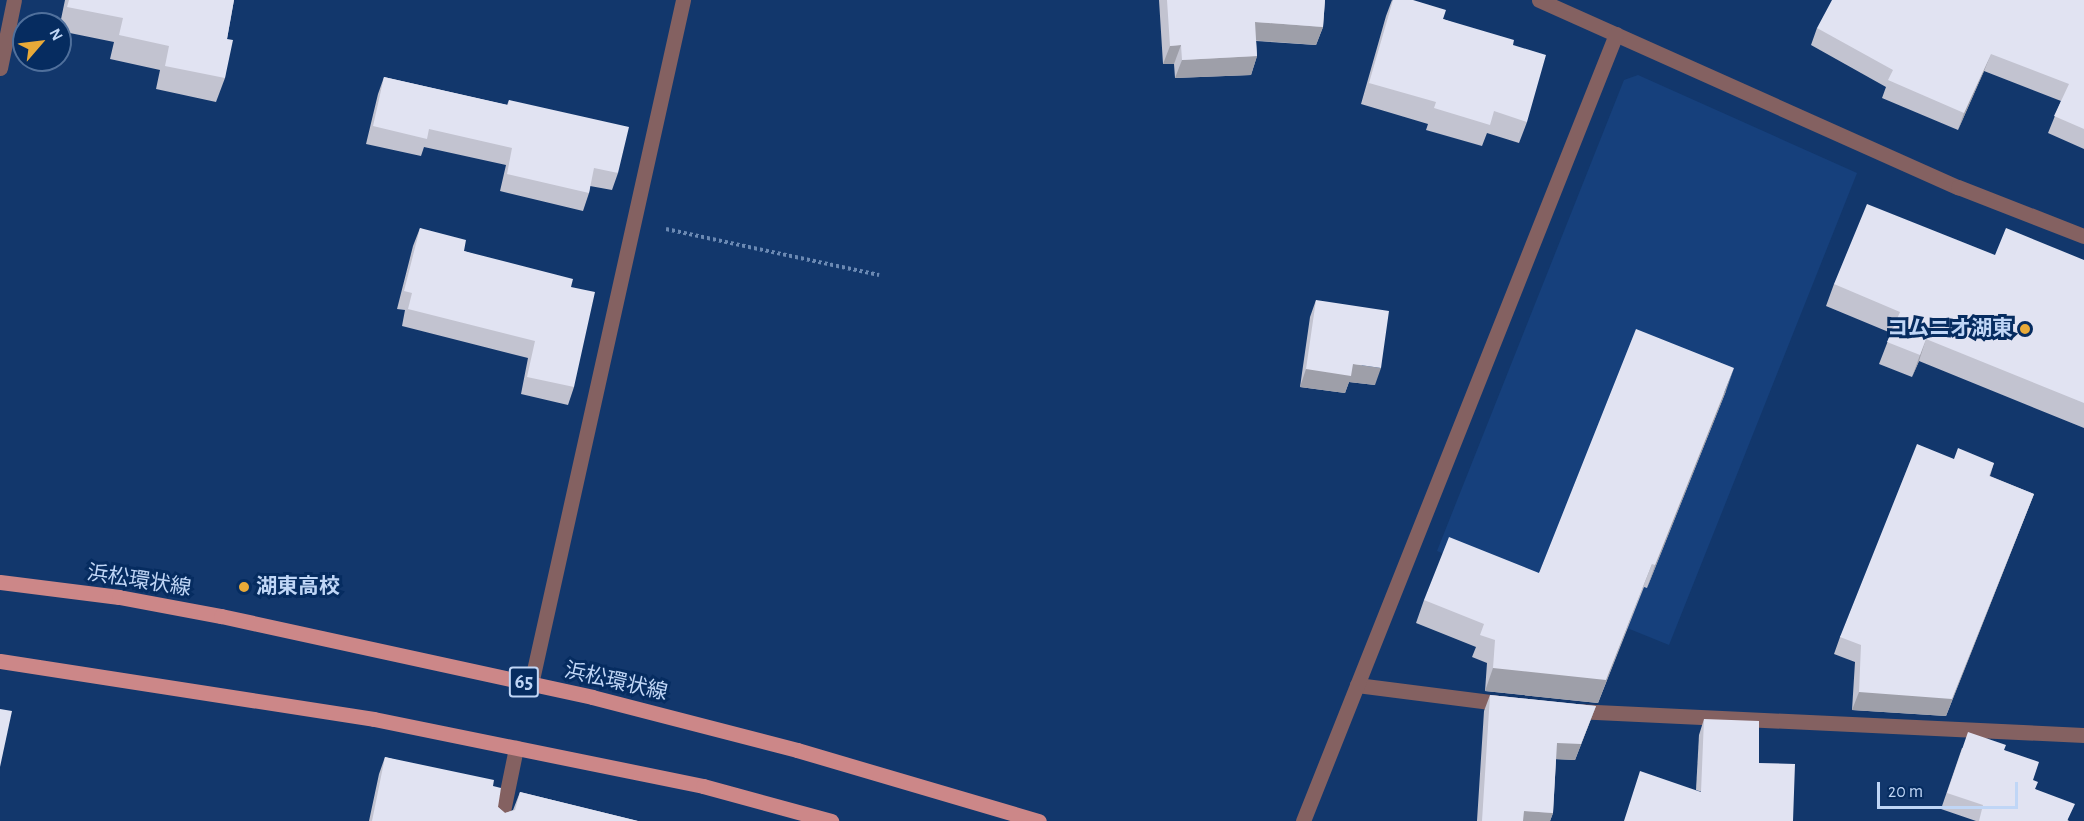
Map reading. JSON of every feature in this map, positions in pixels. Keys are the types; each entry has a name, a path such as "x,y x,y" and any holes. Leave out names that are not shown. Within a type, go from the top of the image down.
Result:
{"main road":[{"name":"浜松環状線","path":"0,582 119,597 221,616 531,684 786,747 1039,821"},
{"path":"0,661 374,719 703,786 831,821"}],"street":[{"path":"0,68 14,0"},
{"path":"531,684 683,0"},
{"path":"1539,0 1958,187 2084,236"},
{"path":"1303,821 1616,34"},
{"path":"1357,685 1520,705"},
{"path":"1554,710 2084,735"},
{"path":"501,821 516,748"}],"path":[{"path":"634,222 879,275"}],"shaded area":[{"path":"1638,75 1857,173 1669,645 1437,551 1624,80"}],"building":[{"path":"69,0 234,0 227,39 233,40 225,78 165,66 169,46 119,35 123,18 67,7"},
{"path":"1167,0 1325,0 1323,27 1255,22 1257,56 1182,60 1181,45 1170,46"},
{"path":"1393,0 1413,0 1446,10 1443,19 1514,40 1513,45 1546,55 1527,122 1494,111 1490,125 1434,108 1436,102 1369,83"},
{"path":"1832,0 2084,0 2084,129 2054,116 2069,84 1991,54 1964,113 1888,80 1893,70 1817,28"},
{"path":"384,77 508,105 509,100 629,127 618,173 594,168 589,193 507,174 512,148 429,129 427,139 373,126"},
{"path":"1867,204 1995,255 2006,228 2084,260 2084,403 1926,339 1920,355 1887,342 1900,312 1834,284"},
{"path":"420,228 466,240 464,251 573,279 571,287 595,292 574,387 527,377 535,341 408,309 412,293 404,291"},
{"path":"1316,300 1389,311 1381,368 1353,364 1351,376 1306,369"},
{"path":"1636,329 1734,368 1655,565 1652,564 1606,680 1493,668 1495,640 1480,635 1484,624 1424,600 1449,537 1539,573"},
{"path":"1917,444 1954,459 1958,448 1994,463 1989,476 2034,494 1952,699 1859,692 1861,645 1840,637"},
{"path":"1490,695 1596,706 1581,744 1557,743 1553,813 1524,811 1523,821 1482,821"},
{"path":"0,709 12,711 0,767"},
{"path":"1704,719 1759,721 1759,763 1795,764 1793,821 1624,821 1640,771 1701,792"},
{"path":"1968,732 2006,745 2004,750 2039,762 2033,780 2038,782 2035,789 2075,804 2067,821 1979,821 1983,805 1947,793"},
{"path":"385,757 494,780 493,786 501,788 498,807 505,813 515,810 520,792 638,821 372,821"}],"place":[{"name":"コムニオ湖東","path":"2025,329"},
{"name":"湖東高校","path":"244,587"}]}
